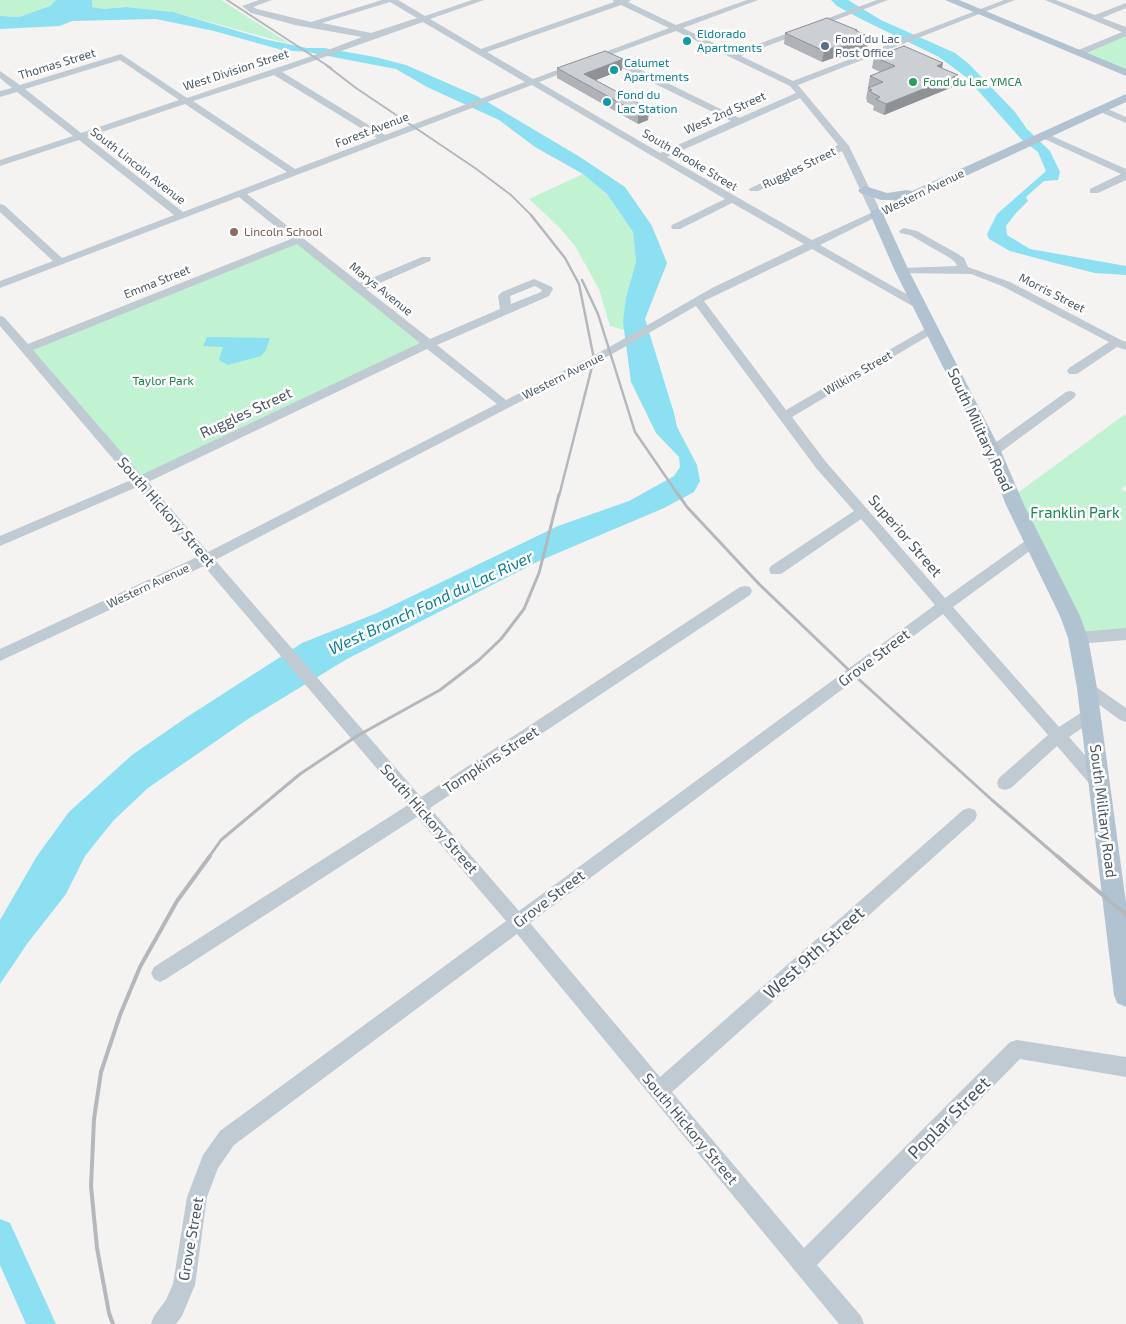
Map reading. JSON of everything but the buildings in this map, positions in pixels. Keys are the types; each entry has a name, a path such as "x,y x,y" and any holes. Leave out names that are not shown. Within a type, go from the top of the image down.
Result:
{"main road":[{"path":"950,0 1126,73"},
{"name":"Western Avenue","path":"878,214 937,184 1126,98"},
{"path":"865,190 880,196 891,197 937,184"},
{"name":"South Military Road","path":"878,214 902,271 993,451 1015,505 1070,616 1078,638 1091,714 1126,995"}],"street":[{"path":"268,0 246,6 254,11 298,23 371,36"},
{"path":"311,24 391,0"},
{"name":"South Brooke Street","path":"391,0 732,199 920,306"},
{"name":"West Division Street","path":"0,163 318,57 371,36 480,0"},
{"name":"Forest Avenue","path":"0,285 606,54 754,0"},
{"path":"735,55 884,0"},
{"path":"794,84 1011,0"},
{"path":"1049,0 1126,32"},
{"path":"480,52 622,1"},
{"name":"South Military Road","path":"622,1 794,84 844,146 878,214"},
{"path":"1095,18 1126,5"},
{"path":"1079,53 1126,32"},
{"path":"606,54 740,122"},
{"name":"Thomas Street","path":"0,94 121,57 185,100"},
{"path":"274,71 384,138"},
{"name":"South Lincoln Avenue","path":"0,74 182,216"},
{"name":"West 2nd Street","path":"660,156 801,94"},
{"path":"185,100 294,173"},
{"path":"1101,109 1126,120"},
{"path":"1041,136 1126,174"},
{"name":"Ruggles Street","path":"754,189 844,146"},
{"path":"1094,191 1126,174"},
{"name":"Marys Avenue","path":"241,194 505,405"},
{"path":"676,227 732,199"},
{"path":"0,207 61,262"},
{"name":"Western Avenue","path":"0,656 206,559 620,346 716,290 878,214"},
{"name":"Morris Street","path":"904,231 913,233 954,256 960,260 963,268"},
{"name":"Emma Street","path":"26,350 298,240"},
{"path":"358,288 426,259"},
{"name":"Morris Street","path":"902,271 963,268 1000,282 1118,343"},
{"name":"Superior Street","path":"698,301 821,465 1100,784"},
{"name":"Ruggles Street","path":"0,541 139,481 428,344 504,311"},
{"name":"South Hickory Street","path":"0,319 518,922 853,1324"},
{"name":"Wilkins Street","path":"785,416 931,330"},
{"path":"1072,371 1118,343 1126,331"},
{"path":"993,451 1071,395"},
{"path":"776,570 862,512"},
{"name":"Grove Street","path":"162,1324 174,1308 184,1286 197,1196 210,1162 226,1138 1033,542"},
{"name":"Tompkins Street","path":"160,973 419,807 745,591"},
{"path":"1078,638 1126,634"},
{"path":"1087,688 1126,716"},
{"path":"1005,783 1058,736 1091,714"},
{"name":"West 9th Street","path":"659,1091 969,815"},
{"path":"1110,871 1126,884"},
{"name":"Poplar Street","path":"803,1264 1017,1049 1126,1067"}],"green space":[{"path":"0,0 56,0 50,6 19,17 0,16"},
{"path":"92,0 221,0 290,44 173,12 126,7 103,9 92,7"},
{"path":"1126,33 1126,73 1079,53"},
{"path":"583,174 607,194 633,232 636,262 626,297 624,330 610,326 599,289 575,246 559,227 529,199"},
{"name":"Taylor Park","path":"298,240 428,344 139,481 26,349"},
{"name":"Franklin Park","path":"1124,415 1126,416 1126,485 1121,489 1126,492 1126,634 1078,638 1012,497"}],"water":[{"path":"56,0 92,0 92,7 103,9 126,7 173,12 268,40 307,48 324,48 375,57 406,65 479,97 580,157 625,187 652,226 667,263 645,319 677,427 697,465 700,481 694,492 664,508 539,561 347,659 248,719 148,788 113,821 85,856 66,894 27,944 0,984 0,920 37,856 69,812 132,755 302,643 377,613 558,526 629,501 674,476 680,467 679,457 656,433 631,382 623,322 626,297 636,262 633,232 607,194 583,174 535,147 499,120 427,87 396,69 307,52 282,50 214,31 156,19 72,21 60,26 0,29 0,16 19,17 50,6"},
{"path":"831,0 848,0 881,20 955,53 969,64 1015,112 1027,129 1050,151 1060,172 1058,180 1044,181 1026,197 1028,201 1006,226 1007,235 1030,249 1126,266 1126,275 1095,273 1051,262 1010,251 989,239 987,234 997,214 1046,171 1038,152 1022,140 966,77 939,57 861,19 837,6"},
{"path":"207,337 270,338 266,350 261,356 228,365 219,360 223,347 203,346"}],"waterway":[{"name":"West Branch Fond du Lac River","path":"0,1233 41,1324"}],"railway":[{"path":"227,0 331,68"},
{"path":"326,65 356,88 475,168 511,195 531,215"},
{"path":"531,215 565,258 579,284 594,359 559,496"},
{"path":"582,280 598,314 635,432 679,496"},
{"path":"209,857 221,840 300,774 357,736 440,690 479,660 501,639 524,609 539,573 559,494"},
{"path":"678,494 687,507 759,584 853,674 1058,857"},
{"path":"113,1324 109,1313 97,1248 91,1186 94,1119 101,1072 120,1015 140,967 177,901 210,856"},
{"path":"1057,856 1126,915"}],"place":[{"name":"Eldorado Apartments","path":"687,41"},
{"name":"Fond du Lac Post Office","path":"825,46"},
{"name":"Calumet Apartments","path":"614,70"},
{"name":"Fond du Lac YMCA","path":"913,82"},
{"name":"Fond du Lac Station","path":"607,102"},
{"name":"Lincoln School","path":"234,232"}]}
